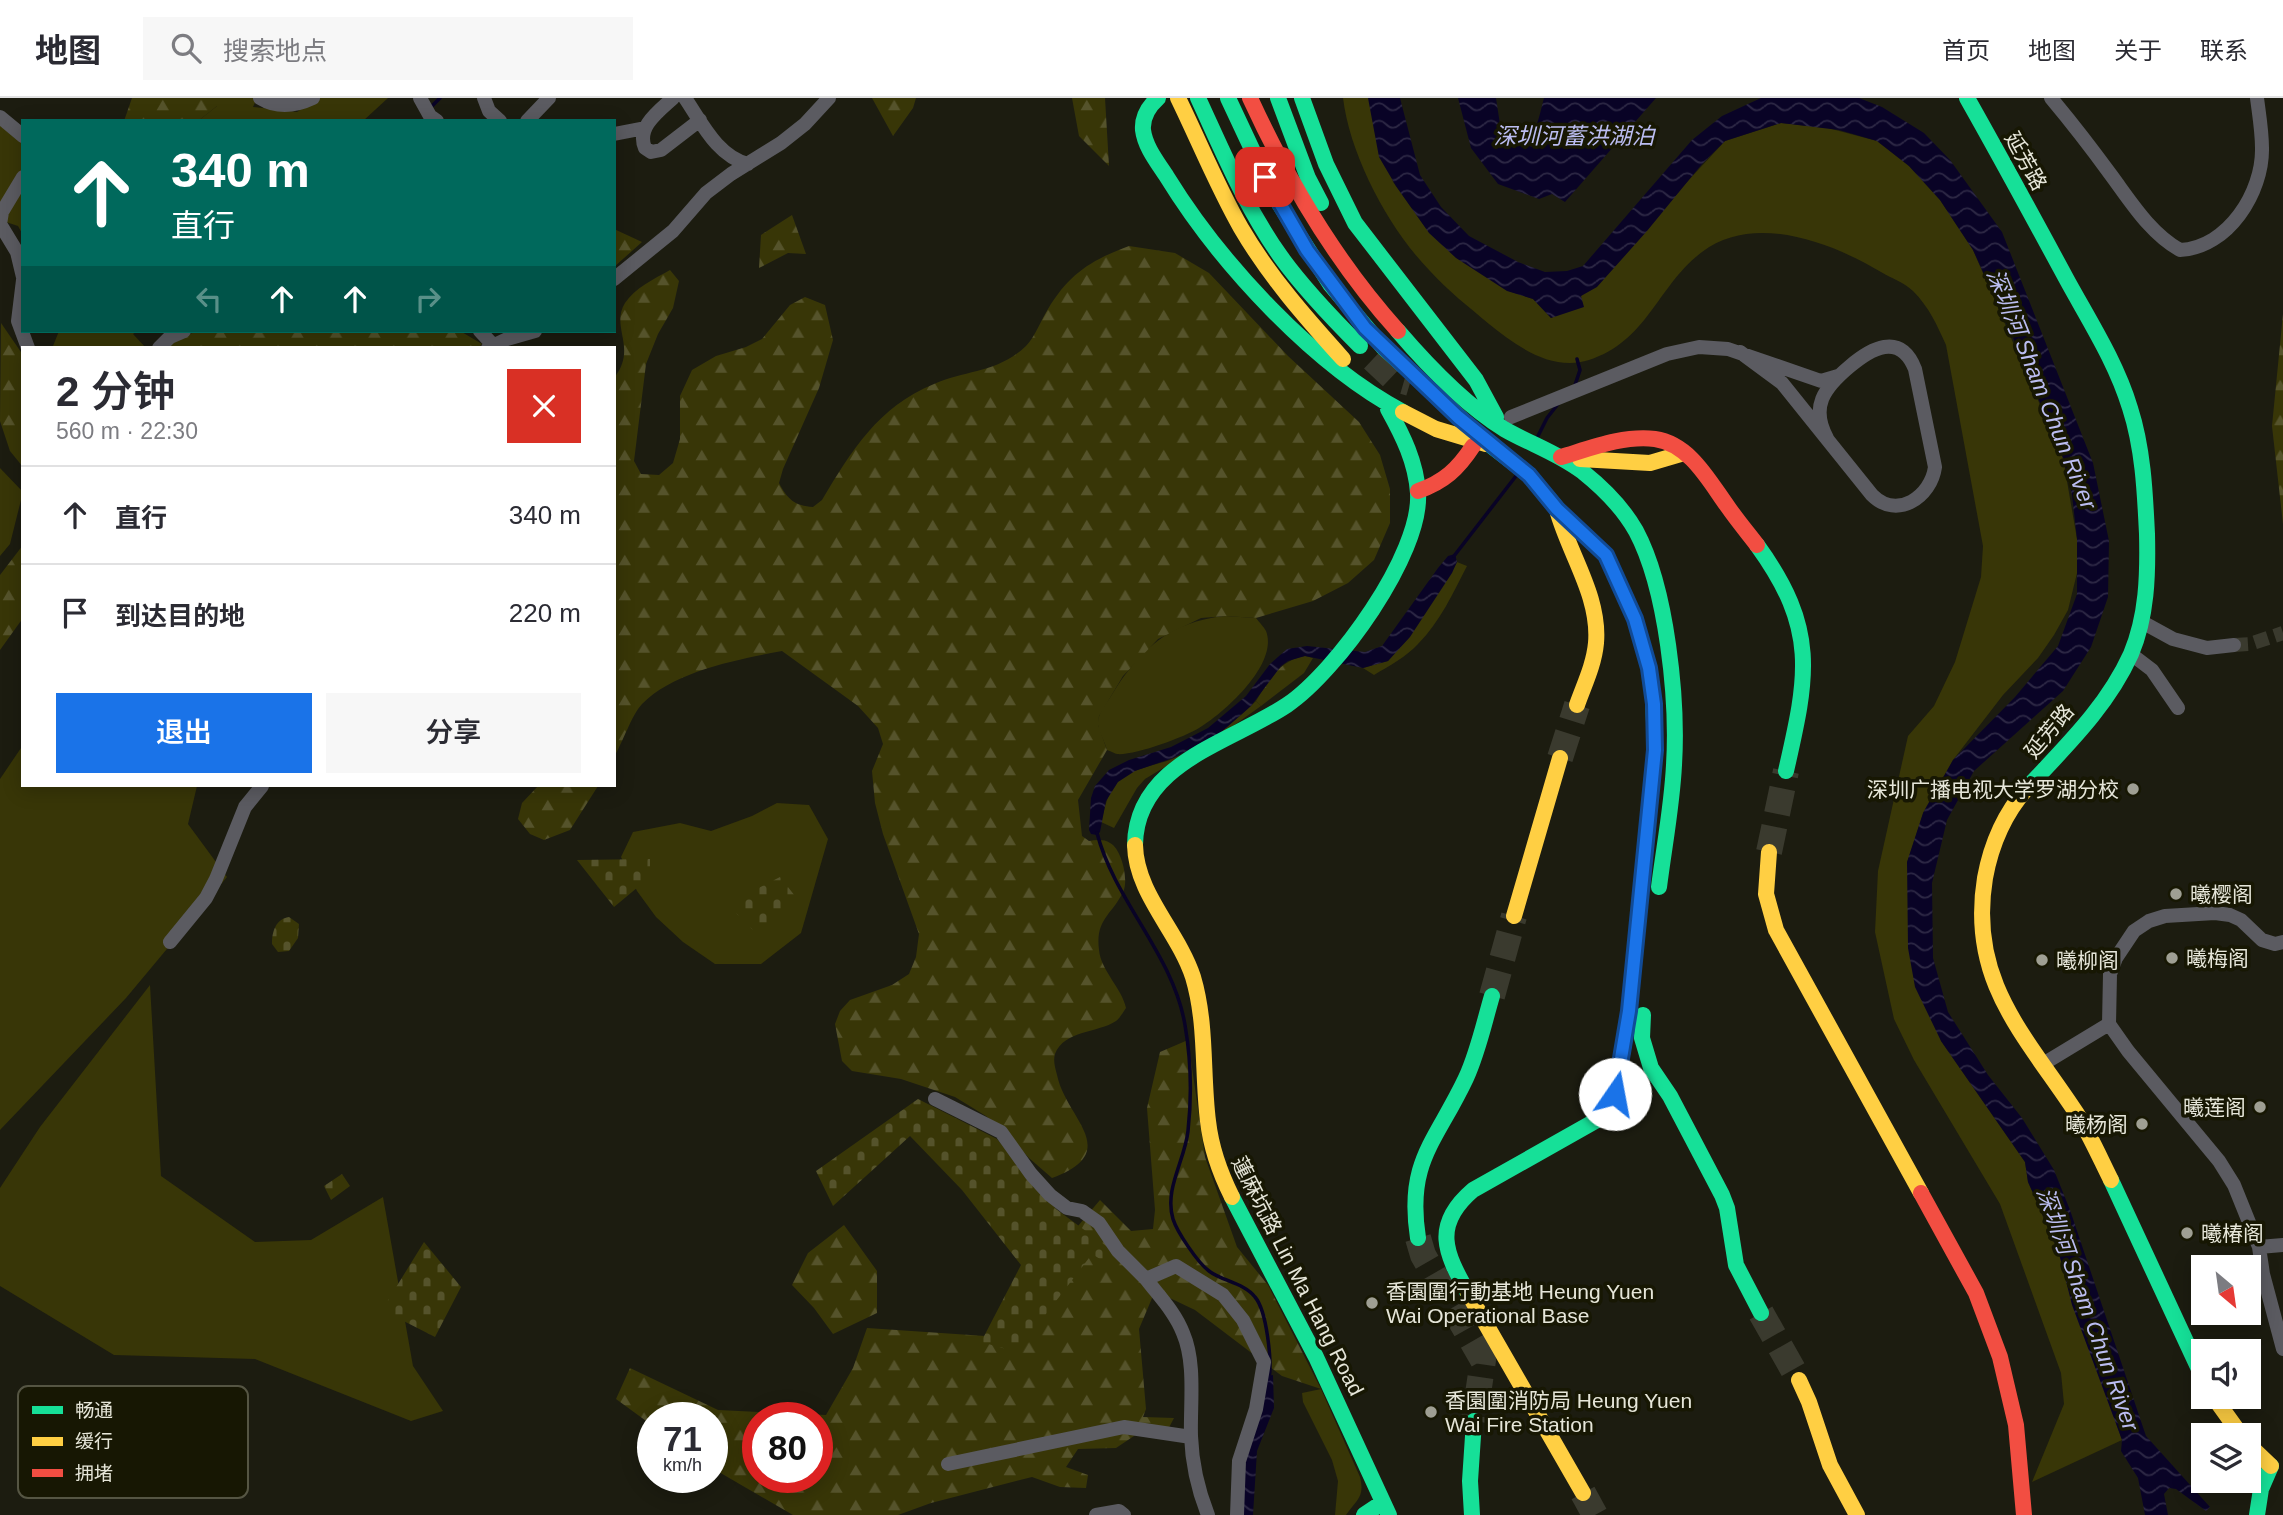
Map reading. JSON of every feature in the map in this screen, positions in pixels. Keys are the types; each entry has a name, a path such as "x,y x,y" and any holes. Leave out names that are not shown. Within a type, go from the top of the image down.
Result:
{"main road":[{"path":"1158,98 1146,112 1142,124 1149,148 1213,242 1240,274 1291,327 1336,366 1387,401 1447,433 1482,445"},
{"path":"1178,98 1226,199 1257,253 1292,302 1358,374"},
{"path":"1198,98 1269,241 1294,275 1373,359"},
{"path":"1228,98 1273,194 1330,284 1383,347 1482,445 1533,480 1557,509 1566,540 1577,559 1591,595 1596,626 1596,645 1577,705"},
{"path":"1250,98 1286,175 1313,222 1359,288 1452,386 1595,482 1594,512 1606,555 1635,619 1645,654 1654,704 1654,761 1629,1011 1613,1111 1481,1184 1454,1208 1445,1234 1445,1248 1451,1263 1583,1493"},
{"path":"1278,98 1308,178 1329,220 1381,295"},
{"path":"1302,98 1326,164 1355,223 1506,422"},
{"name":"延芳路","path":"1967,98 2110,358 2130,405 2138,434 2148,563 2142,622 2130,654 2115,681 2087,720 2065,749 2017,800 1999,832 1990,857 1983,897 1981,926 1986,958 2008,1014 2070,1102 2090,1136 2191,1352"},
{"name":"蓮麻坑路 Lin Ma Hang Road","path":"1364,1515 1385,1509 1334,1392 1218,1167 1207,1122 1203,1028 1196,987 1178,942 1141,881 1134,843 1139,817 1149,795 1164,777 1185,762 1284,708 1326,671 1409,550 1415,527 1418,491 1410,449 1388,409"},
{"path":"1555,453 1640,439 1665,441 1684,453 1700,469 1775,572 1793,605 1803,642 1803,684 1786,771"},
{"path":"1418,491 1442,483 1482,445"},
{"path":"1555,453 1602,461 1650,463 1684,453"},
{"path":"1557,509 1594,512 1631,524 1648,560 1662,614 1674,703 1675,753 1657,897"},
{"path":"1514,916 1560,758"},
{"path":"1769,852 1765,872 1766,894 1776,930 1959,1262 1988,1324 2000,1357 2016,1425 2024,1515"},
{"path":"1653,936 1640,1034 1642,1046 1722,1195 1727,1208 1736,1265 1761,1313"},
{"path":"1418,1238 1413,1206 1418,1166 1466,1077 1492,996"},
{"path":"1799,1380 1830,1465 1857,1515"},
{"path":"1472,1515 1469,1481 1473,1429"},
{"path":"2257,1515 2261,1489 2277,1464 2261,1453"}],"street":[{"path":"260,98 267,102 294,106 313,98"},
{"path":"420,98 434,119"},
{"path":"484,98 489,111 498,119"},
{"path":"529,119 550,98"},
{"path":"673,98 645,128 642,135 645,148 651,152 661,150 701,120"},
{"path":"685,98 711,138 736,161 748,164"},
{"path":"616,277 673,231 706,193 800,128 829,98"},
{"path":"2051,98 2141,216 2168,243 2180,250 2206,245 2217,239 2251,196 2259,175 2262,148 2257,98"},
{"path":"0,117 21,134"},
{"path":"616,134 645,128"},
{"path":"21,180 2,212 0,224 17,252 21,269"},
{"path":"21,295 18,321 21,329"},
{"path":"161,346 170,337 179,333"},
{"path":"490,346 529,333"},
{"path":"1506,422 1538,406 1688,348 1712,347 1740,352 1821,381 1839,375"},
{"path":"1740,352 1782,383 1872,495 1883,505 1894,507 1907,504 1924,491 1932,481 1935,460 1915,369 1907,356 1896,348 1877,348 1863,355 1839,375 1826,389 1820,404 1820,422 1827,438"},
{"path":"2142,622 2173,639 2207,648 2234,645"},
{"path":"2130,654 2152,670 2178,708"},
{"path":"170,943 206,898 245,807 261,787"},
{"path":"2283,942 2276,944 2262,940 2241,920 2230,915 2215,913 2165,916 2149,921 2134,931 2116,958 2110,974 2109,1024 2219,1161 2234,1185 2259,1247 2263,1274 2283,1349"},
{"path":"2043,1064 2109,1024"},
{"path":"935,1099 1001,1132 1031,1174 1050,1195 1067,1208 1083,1211 1099,1223 1118,1251 1168,1306 1184,1334 1193,1391 1191,1437 1199,1494 1208,1515"},
{"path":"2259,1247 2283,1245"},
{"path":"1146,1279 1175,1266 1223,1295 1243,1320 1264,1362 1256,1409 1239,1461 1237,1515"},
{"path":"948,1464 1124,1427 1191,1437"},
{"path":"1096,1515 1119,1511 1124,1515"}],"green space":[{"path":"132,98 217,98 217,106 201,119 125,119"},
{"path":"217,98 257,98 253,107 297,112 319,98 388,98 365,119 201,119 217,106"},
{"path":"872,98 916,98 913,108 893,136"},
{"path":"1072,98 1105,98 1109,166 1079,136"},
{"path":"1343,98 1369,98 1393,182 1428,231 1509,291 1533,299 1551,318 1581,296 1725,141 1781,123 1828,128 1877,141 1909,166 1940,200 1973,250 2063,458 2077,539 2077,573 2068,610 2054,635 1953,760 1924,811 1907,863 1941,1041 2025,1162 2028,1182 2058,1252 2122,1440 2032,1482 2064,1404 2061,1373 2000,1204 1914,1060 1894,1019 1875,932 1878,871 1908,736 1934,706 1955,662 1981,577 1983,546 1946,345 1932,317 1913,291 1840,251 1793,236 1745,234 1723,240 1702,252 1674,281 1639,326 1609,351 1575,363 1548,360 1523,348 1466,305 1415,254 1386,213 1363,167 1347,120"},
{"path":"0,123 21,141 21,231 18,226 0,220"},
{"path":"792,215 806,254 788,253 759,268 761,235"},
{"path":"616,230 642,242 616,265"},
{"path":"1129,246 1175,253 1209,273 1288,356 1359,422 1380,455 1390,489 1390,523 1374,560 1348,583 1313,601 1256,618 1201,618 1158,639 1123,676 1099,716 1098,725 1107,750 1078,800 1082,836 1089,841 1103,840 1110,843 1118,852 1123,866 1125,887 1105,918 1098,940 1101,958 1126,1008 1116,1021 1109,1025 1066,1040 1055,1054 1055,1067 1062,1091 1085,1133 1088,1145 1084,1157 1073,1168 1052,1178 1004,1131 955,1097 901,1079 852,1071 842,1061 835,1024 840,1011 850,1000 892,985 909,974 916,957 919,934 883,834 875,803 872,771 883,744 878,728 858,706 782,651 708,668 671,683 638,709 616,753 616,375 624,357 620,321 625,303 639,288 670,270 679,281 673,308 658,334 646,364 634,461 641,474 659,475 673,463 680,439 680,396 692,370 716,356 762,339 790,305 805,297 825,305 833,340 819,388 779,483 792,501 813,507 822,500 868,432 897,405 934,384 993,366 1015,355 1029,342 1064,286 1103,257"},
{"path":"2283,314 2283,524 2272,426"},
{"path":"1,323 21,352 21,465 10,451 0,421"},
{"path":"58,333 134,333 144,346 53,346"},
{"path":"192,333 463,333 482,344 166,346 170,341"},
{"path":"0,468 21,490 21,500 10,544 0,556"},
{"path":"21,548 21,621 0,650 0,575"},
{"path":"1457,562 1467,566 1446,607 1426,635 1408,653 1374,675 1363,668 1388,661 1410,636"},
{"path":"1225,616 1256,618 1266,631 1268,644 1265,658 1247,686 1222,711 1192,732 1135,752 1117,754 1107,750 1099,728 1099,717 1133,665 1158,641 1172,632 1188,624"},
{"path":"1296,658 1313,658 1304,673 1261,706 1256,701 1276,672"},
{"path":"1256,701 1261,706 1233,726 1145,779 1114,828 1101,822 1111,791 1122,777 1195,748 1227,726"},
{"path":"21,748 21,787 197,787 188,824 227,877 126,998 0,1130 0,779"},
{"path":"537,787 597,787 570,830 544,840 530,834 518,819 522,803"},
{"path":"777,803 809,805 828,839 801,933 761,964 715,964 683,942 656,917 637,891 621,857 633,832 680,823 711,831 752,816"},
{"path":"650,859 650,877 614,907 577,860"},
{"path":"780,877 795,896 758,935 727,904"},
{"path":"289,917 299,924 298,938 289,951 278,952 272,944 274,930 281,920"},
{"path":"150,985 161,1176 255,1242 311,1240 383,1197 413,1366 443,1411 411,1421 255,1359 114,1355 0,1286 0,1188 40,1127"},
{"path":"1188,1040 1205,1157 1237,1247 1268,1285 1321,1389 1282,1376 1195,1310 1155,1291 1139,1329 1146,1409 1143,1417 1174,1418 1165,1435 1140,1432 1116,1448 1078,1449 1066,1467 1088,1475 1086,1488 1060,1487 1032,1477 931,1503 898,1515 793,1515 755,1493 833,1493 833,1403 853,1368 867,1328 985,1336 1100,1200 1131,1231 1153,1229 1155,1210 1147,1108 1160,1052"},
{"path":"918,1099 997,1139 1056,1209 1117,1254 1108,1264 1092,1254 1017,1352 981,1342 1021,1265 962,1190 910,1136 833,1206 816,1171"},
{"path":"342,1174 350,1186 331,1200 324,1186"},
{"path":"844,1225 877,1271 877,1313 833,1334 814,1308 792,1285 808,1253"},
{"path":"424,1242 461,1287 435,1337 382,1310"},
{"path":"630,1368 701,1402 637,1402 637,1414 616,1399"},
{"path":"1321,1389 1360,1477 1361,1494 1346,1515 1335,1515 1338,1481 1332,1460 1303,1402 1302,1393"},
{"path":"728,1410 742,1411 742,1485 728,1477"}],"water":[{"name":"深圳河 Sham Chun River","path":"1368,98 1400,98 1420,175 1441,207 1469,236 1518,262 1545,272 1567,271 1583,266 1692,140 1722,116 1761,98 1859,98 1882,107 1924,133 1950,160 2002,232 2093,463 2109,541 2108,597 2091,647 2063,691 1974,771 1947,820 1932,883 1933,958 1948,1012 1988,1075 2022,1118 2054,1170 2146,1436 2191,1486 2191,1493 2197,1493 2210,1507 2206,1511 2176,1489 2169,1488 2164,1494 2168,1515 2145,1515 2138,1478 2121,1451 2122,1440 2072,1305 2057,1245 2028,1182 2025,1162 1941,1041 1915,987 1908,948 1907,862 1923,813 1953,760 2015,697 2058,646 2077,594 2077,539 2072,495 2063,458 1973,250 1940,200 1909,166 1877,141 1839,130 1781,123 1725,141 1702,164 1597,287 1581,296 1584,307 1551,318 1533,299 1507,291 1456,258 1429,233 1379,157"},
{"name":"深圳河蓄洪湖泊","path":"1458,98 1496,98 1501,131 1521,141 1533,133 1544,98 1656,98 1565,202 1552,194 1539,199 1498,184 1471,148"},
{"path":"1455,554 1457,562 1452,573 1410,637 1388,661 1363,668 1305,656 1288,661 1281,666 1251,706 1219,734 1173,758 1135,771 1118,782 1106,801 1100,832 1097,835 1091,834 1091,798 1095,786 1109,770 1129,760 1171,747 1208,728 1246,696 1270,664 1287,649 1307,646 1365,652 1382,646 1438,568 1448,556"},
{"path":"1273,1375 1274,1408 1257,1451 1253,1515 1241,1515 1243,1459 1265,1376"}],"waterway":[{"path":"429,109 440,98"},
{"path":"1575,385 1580,370 1577,359"},
{"path":"1538,436 1558,404"},
{"path":"1454,556 1516,476"},
{"path":"1097,833 1117,882 1169,975 1179,999 1185,1025 1189,1051 1189,1118 1186,1142 1171,1197 1173,1219 1183,1239 1204,1267 1245,1288 1255,1297 1263,1313 1268,1337 1269,1379"}],"tunnel":[{"path":"1373,359 1393,378 1410,383"},
{"path":"2234,645 2250,644 2283,633"},
{"path":"1560,758 1577,705"},
{"path":"1769,852 1786,771"},
{"path":"1492,996 1514,916"},
{"path":"1418,1238 1423,1255 1483,1360 1474,1421"},
{"path":"1761,1313 1799,1380"},
{"path":"1583,1493 1595,1515"}],"traffic: fast":[{"path":"1158,98 1145,117 1143,130 1146,143 1189,210 1214,243 1241,277 1303,340 1369,392 1403,412"},
{"path":"1198,98 1236,179 1268,238 1309,292 1360,346"},
{"path":"1228,98 1273,194 1330,284 1383,347 1490,445 1529,475 1561,513"},
{"path":"1278,98 1308,178 1321,203"},
{"path":"1302,98 1326,164 1355,223 1476,380 1496,417"},
{"path":"1967,98 2110,358 2134,423 2144,486 2147,580 2140,625 2131,654 2098,709 2027,788"},
{"path":"1398,331 1434,371 1489,419 1583,472 1619,506 1636,531 1656,583 1672,678 1675,739 1673,780 1659,887"},
{"path":"1135,845 1139,817 1151,794 1169,775 1190,758 1264,719 1307,689 1351,640 1391,578 1416,518 1418,493 1408,450 1388,409"},
{"path":"1757,545 1777,575 1790,602 1799,628 1803,654 1799,707 1786,771"},
{"path":"1468,1293 1453,1265 1446,1240 1447,1227 1460,1203 1473,1190 1613,1111 1629,1011 1655,750 1653,695"},
{"path":"1418,1238 1415,1212 1420,1170 1434,1136 1470,1068 1492,996"},
{"path":"1643,1015 1642,1038 1651,1068 1670,1096 1722,1195 1727,1208 1736,1265 1761,1313"},
{"path":"2111,1180 2191,1352"},
{"path":"1232,1197 1316,1357 1389,1515"},
{"path":"1472,1515 1470,1481 1474,1421"},
{"path":"2257,1515 2261,1489 2271,1466"},
{"path":"1364,1515 1382,1503"}],"traffic: slow":[{"path":"1178,98 1224,196 1252,246 1289,296 1343,359"},
{"path":"1403,412 1436,429 1486,444"},
{"path":"1580,459 1650,463 1684,453"},
{"path":"1557,510 1589,592 1596,626 1593,659 1577,705"},
{"path":"1561,513 1606,555 1635,619 1649,668 1653,695"},
{"path":"1514,916 1560,758"},
{"path":"2027,788 2006,819 1988,866 1982,914 1985,947 1993,977 2005,1005 2077,1114 2111,1180"},
{"path":"1135,845 1142,880 1193,977 1204,1049 1209,1131 1232,1197"},
{"path":"1769,852 1766,894 1776,930 1921,1193"},
{"path":"1468,1293 1583,1493"},
{"path":"1799,1380 1830,1465 1857,1515"},
{"path":"2222,1409 2232,1423"},
{"path":"2261,1456 2271,1466"}],"traffic: jam":[{"path":"1250,98 1297,191 1315,220 1354,277 1398,331"},
{"path":"1561,457 1631,439 1667,442 1698,465 1757,545"},
{"path":"1418,491 1450,474 1473,446"},
{"path":"1921,1193 1976,1293 2000,1357 2016,1425 2024,1515"}],"place":[{"name":"深圳广播电视大学罗湖分校","path":"2133,789"},
{"name":"曦樱阁","path":"2176,894"},
{"name":"曦梅阁","path":"2172,958"},
{"name":"曦柳阁","path":"2042,960"},
{"name":"曦莲阁","path":"2260,1107"},
{"name":"曦杨阁","path":"2142,1124"},
{"name":"曦椿阁","path":"2187,1233"},
{"name":"香園圍行動基地 Heung Yuen Wai Operational Base","path":"1372,1303"},
{"name":"香園圍消防局 Heung Yuen Wai Fire Station","path":"1431,1412"}],"route":[{"path":"1265,177 1307,250 1365,328 1458,417 1529,475 1557,509 1606,555 1635,619 1649,668 1654,704 1655,750 1629,1011 1615,1094"}]}
